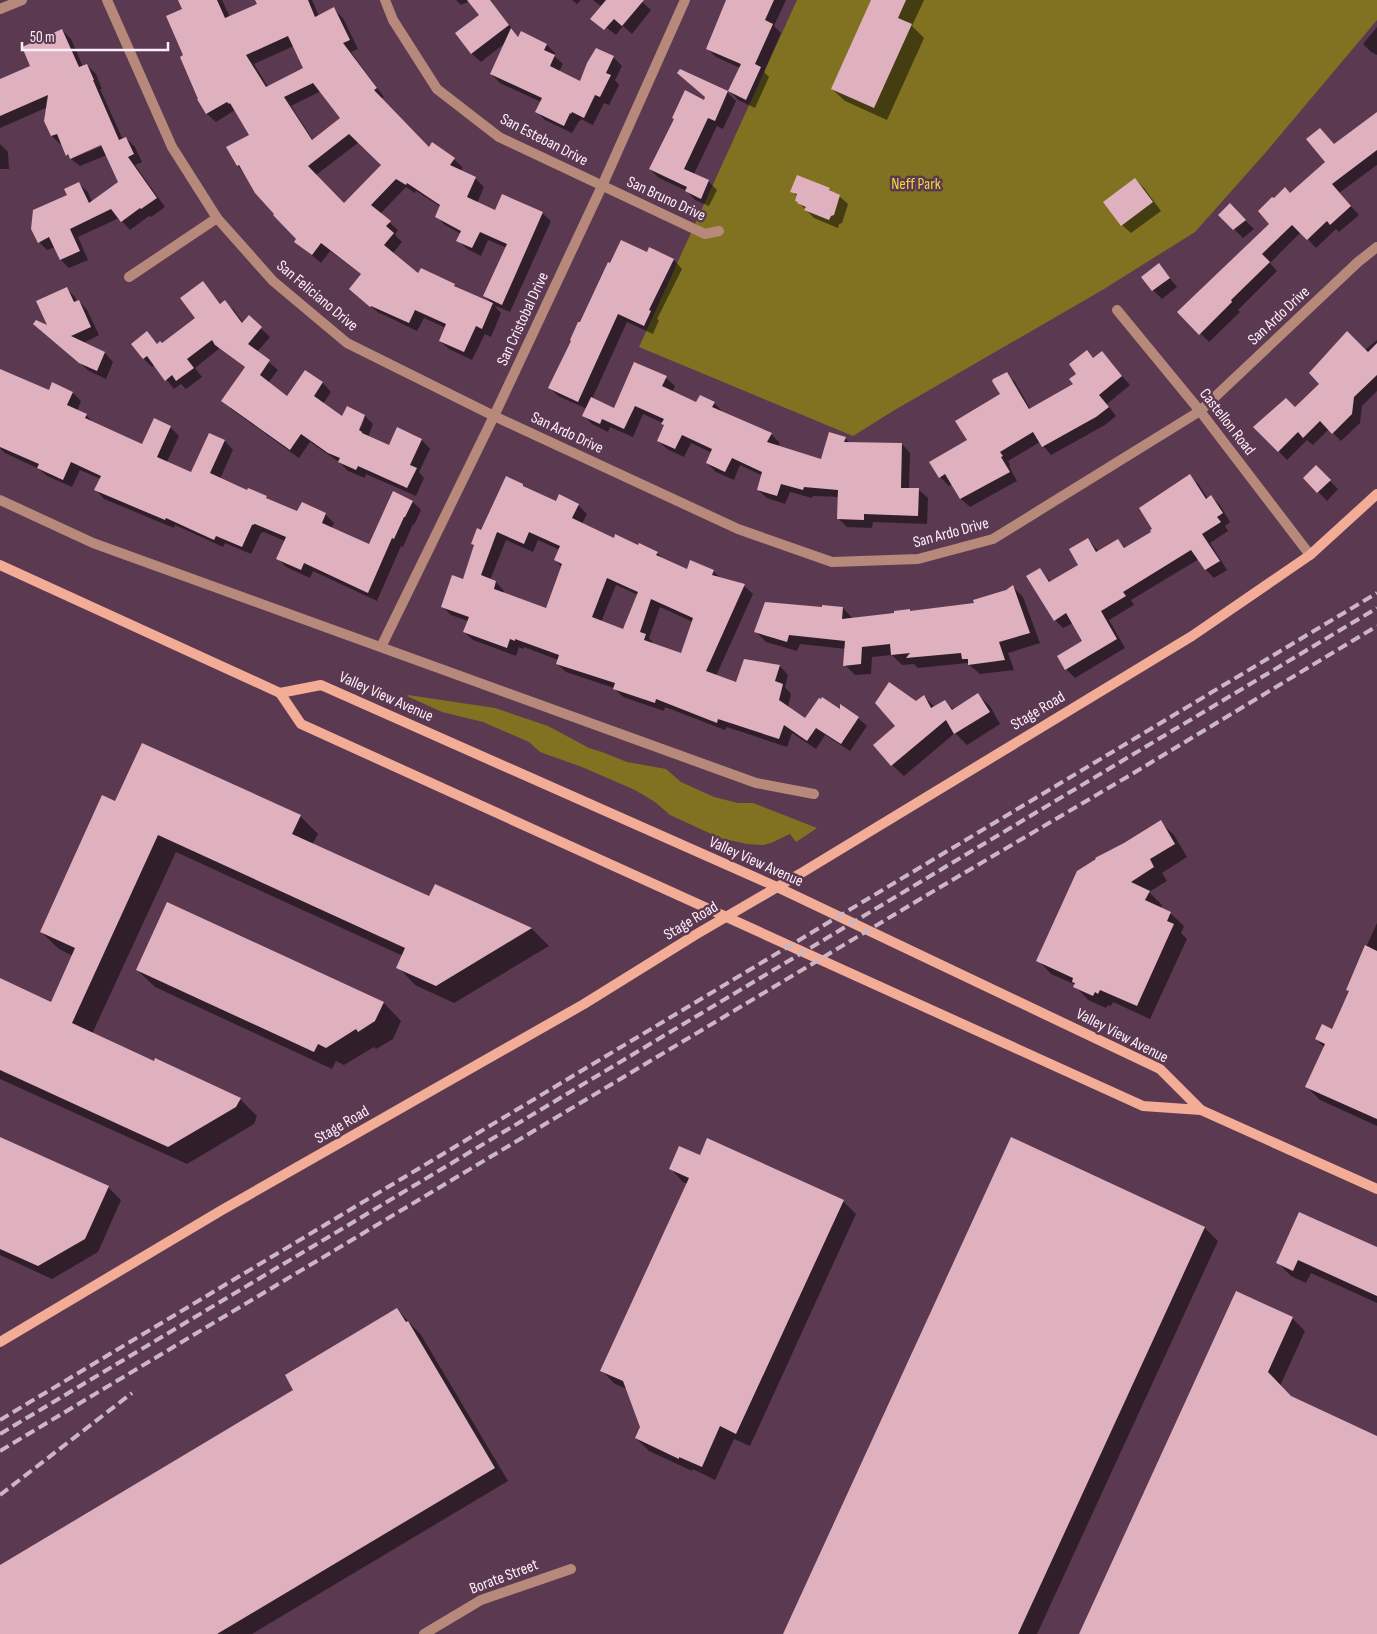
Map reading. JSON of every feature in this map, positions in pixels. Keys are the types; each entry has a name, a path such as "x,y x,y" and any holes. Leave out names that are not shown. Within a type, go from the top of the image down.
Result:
{"main road":[{"name":"Stage Road","path":"0,1342 222,1210 584,1004 1192,636 1310,555 1377,494"},
{"path":"0,565 280,693"},
{"name":"Valley View Avenue","path":"1201,1110 1160,1069 777,887 321,685 280,693 301,724 1143,1106 1201,1110 1377,1189"}],"street":[{"path":"0,10 22,0"},
{"name":"San Feliciano Drive","path":"107,0 172,146 217,218 272,282 347,343 494,416"},
{"name":"San Esteban Drive","path":"385,0 393,20 437,89 499,137 602,186"},
{"name":"San Cristobal Drive","path":"381,648 494,416 602,186 685,0"},
{"name":"San Bruno Drive","path":"602,186 705,234 719,231"},
{"path":"129,277 217,218"},
{"name":"San Ardo Drive","path":"494,416 738,528 832,562 918,559 993,540 1200,411 1358,262 1377,247"},
{"name":"Castellon Road","path":"1116,310 1200,411 1310,555"},
{"path":"0,500 93,543 381,648 756,783 814,794"},
{"name":"Borate Street","path":"424,1634 481,1600 571,1569"}],"green space":[{"name":"Neff Park","path":"797,0 1377,0 1377,20 1266,152 1195,232 1104,289 853,436 639,347"},
{"path":"408,695 495,708 548,726 589,748 627,762 666,769 681,782 714,797 738,803 753,803 817,828 796,842 790,834 763,845 747,844 720,838 670,815 655,802 635,790 582,767 540,752 529,742 483,722 442,712"}],"building":[{"path":"178,0 217,0 225,18 257,4 255,0 308,0 315,17 334,7 350,40 343,43 377,88 374,90 429,147 432,142 455,158 450,165 476,177 467,197 495,210 502,194 543,212 502,305 483,296 507,244 480,232 472,248 456,241 461,231 435,217 440,205 407,183 406,185 396,179 371,205 391,221 386,226 394,233 384,245 418,273 421,268 455,284 454,286 493,303 482,329 476,326 464,352 439,341 446,324 415,310 409,323 370,307 349,289 361,274 321,243 312,255 294,242 296,239 255,193 226,147 249,135 230,103 227,102 206,114 197,99 180,57 183,55 166,16 182,9","holes":["288,36 303,68 266,87 246,55","313,83 340,118 312,140 284,97","349,134 381,165 344,203 308,166"]},
{"path":"467,0 490,0 509,25 471,54 455,33 479,15"},
{"path":"606,0 644,0 622,26 614,19 604,30 590,19"},
{"path":"726,0 774,0 765,20 773,24 755,64 761,67 746,100 728,91 741,64 706,49"},
{"path":"871,0 906,0 898,18 912,24 874,108 831,89"},
{"path":"511,28 518,37 521,31 547,44 544,50 555,55 550,66 580,81 587,63 596,48 614,56 606,73 611,75 600,97 595,95 584,118 572,112 564,126 535,112 542,98 490,74"},
{"path":"62,29 79,67 87,64 119,140 126,137 134,154 128,157 157,198 121,222 111,209 70,229 80,251 60,260 49,237 38,243 31,229 33,210 67,195 64,189 79,182 89,203 118,182 101,145 70,159 68,154 66,156 57,134 51,136 44,121 48,95 0,116 0,79 30,66 22,47"},
{"path":"680,69 728,91 715,121 708,118 684,169 709,180 701,199 685,191 687,187 649,169 674,119 672,118 685,90 704,100 705,97 677,73"},
{"path":"1377,112 1377,150 1332,184 1351,206 1330,225 1327,221 1307,240 1292,225 1262,254 1270,262 1199,335 1177,312 1269,224 1258,211 1285,187 1290,193 1325,162 1306,139 1320,128 1334,144"},
{"path":"797,175 830,188 829,190 840,195 834,215 829,220 804,210 806,207 795,201 797,194 790,192"},
{"path":"1135,178 1153,202 1121,226 1103,202"},
{"path":"1230,203 1246,220 1233,230 1218,215"},
{"path":"621,240 647,252 649,247 674,259 649,310 651,311 644,326 618,314 578,402 548,388 578,322 580,322 608,262 610,263"},
{"path":"1159,263 1170,278 1152,291 1141,277"},
{"path":"203,281 220,304 225,300 242,323 249,315 262,327 248,344 270,360 260,375 287,396 305,370 323,382 314,396 342,416 347,406 365,415 359,430 362,433 389,445 397,427 422,439 410,465 417,468 407,488 358,466 356,470 338,462 340,458 328,453 301,434 290,450 221,401 245,367 215,345 212,340 187,359 194,368 176,381 172,375 165,381 147,356 143,359 131,344 147,331 157,344 160,341 162,343 195,318 180,298"},
{"path":"67,287 74,302 79,300 91,327 71,336 105,352 97,371 79,363 33,324 36,320 47,325 36,301"},
{"path":"1347,331 1368,352 1377,343 1377,375 1354,397 1352,414 1332,434 1320,421 1303,438 1298,432 1278,452 1253,427 1286,398 1295,407 1319,384 1309,373"},
{"path":"1087,350 1093,358 1102,351 1122,376 1099,395 1109,407 1096,417 1042,447 1033,432 1000,452 1010,472 960,499 945,474 939,478 929,462 967,440 955,421 1000,394 992,381 1007,372 1029,409 1073,384 1069,379 1076,374 1069,364"},
{"path":"634,362 667,376 662,386 696,402 700,395 715,402 712,407 772,433 767,442 821,459 829,432 846,437 844,442 902,443 901,488 919,488 918,516 864,514 864,520 837,519 838,490 804,487 803,490 781,484 777,496 757,490 762,472 732,458 725,472 706,463 712,449 682,435 675,449 657,441 664,425 661,424 664,419 635,406 624,429 602,419 600,424 582,416 591,397 614,408"},
{"path":"0,369 49,390 52,382 73,392 67,405 87,414 85,418 142,444 154,418 171,426 157,457 191,472 209,433 225,440 210,473 247,490 248,488 267,496 266,498 297,511 302,502 326,513 322,523 369,544 393,491 413,501 394,539 392,538 368,593 304,563 301,570 276,559 286,537 255,524 252,525 242,547 216,536 214,540 166,518 165,520 94,490 101,476 71,462 63,480 37,468 39,464 0,447"},
{"path":"1316,465 1331,480 1317,493 1303,478"},
{"path":"1190,474 1206,499 1211,495 1223,513 1217,517 1221,522 1202,534 1220,561 1205,570 1191,550 1123,592 1126,596 1101,611 1117,639 1065,670 1057,656 1082,641 1066,613 1054,621 1026,576 1040,568 1049,582 1078,565 1069,549 1088,538 1096,552 1118,539 1124,548 1151,532 1150,530 1152,529 1139,508"},
{"path":"506,476 556,501 559,494 579,504 572,518 614,538 615,534 638,545 639,543 658,552 656,555 687,569 690,560 714,570 712,575 745,584 706,671 736,682 744,659 780,665 775,681 783,684 779,700 805,718 819,698 821,699 822,697 840,709 840,704 859,717 841,744 816,728 807,741 784,725 779,739 718,719 717,723 656,699 655,703 613,689 615,683 556,664 559,655 515,639 515,641 510,639 507,648 463,632 469,617 441,607 452,575 463,579 474,545 471,544 477,528 481,530","holes":["497,532 524,544 529,532 560,546 554,560 562,564 546,608 494,589 496,581 481,575","607,578 638,592 623,629 592,617","651,599 693,618 681,653 644,640 646,634 640,632"]},
{"path":"1013,585 1030,633 999,642 1005,660 968,665 968,659 962,659 961,653 906,658 910,653 891,655 890,644 862,647 861,664 843,666 845,641 789,635 787,642 754,632 765,602 843,607 842,619 894,613 894,611 910,609 910,611 974,603 973,600 1006,590"},
{"path":"889,682 916,701 924,695 931,708 945,700 952,710 978,693 990,712 954,734 946,720 891,766 873,745 895,726 875,703"},
{"path":"142,743 301,815 292,834 429,896 435,884 532,928 436,986 396,968 405,948 158,835 72,1023 154,1061 155,1058 241,1098 236,1107 168,1147 0,1070 0,978 51,1002 75,948 40,932 102,795 115,801"},
{"path":"1161,820 1175,844 1150,859 1154,867 1131,882 1150,891 1145,900 1171,912 1167,921 1174,924 1137,1006 1100,990 1098,994 1095,992 1093,996 1073,987 1075,983 1072,982 1073,978 1036,961 1077,871 1095,858"},
{"path":"167,902 384,1002 375,1021 358,1032 356,1029 326,1048 318,1044 314,1052 136,970"},
{"path":"1365,945 1377,951 1377,1119 1305,1087 1325,1044 1315,1039 1322,1024 1332,1029 1349,991 1346,990"},
{"path":"0,1137 109,1186 85,1239 38,1266 0,1249"},
{"path":"1011,1137 1205,1227 1018,1634 783,1634"},
{"path":"707,1138 844,1200 736,1434 720,1426 702,1467 679,1457 679,1459 635,1438 640,1427 623,1381 600,1371 689,1178 669,1169 679,1146 700,1155"},
{"path":"1299,1212 1377,1247 1377,1296 1298,1260 1293,1271 1276,1263"},
{"path":"1236,1291 1293,1317 1268,1372 1291,1396 1377,1436 1377,1634 1079,1634"},
{"path":"397,1308 406,1322 408,1321 495,1468 217,1634 0,1634 0,1565 293,1390 285,1375"}],"railway":[{"path":"0,1420 1377,593"},
{"path":"0,1434 1377,608"},
{"path":"0,1451 1377,626"},
{"path":"0,1495 132,1393"}]}
